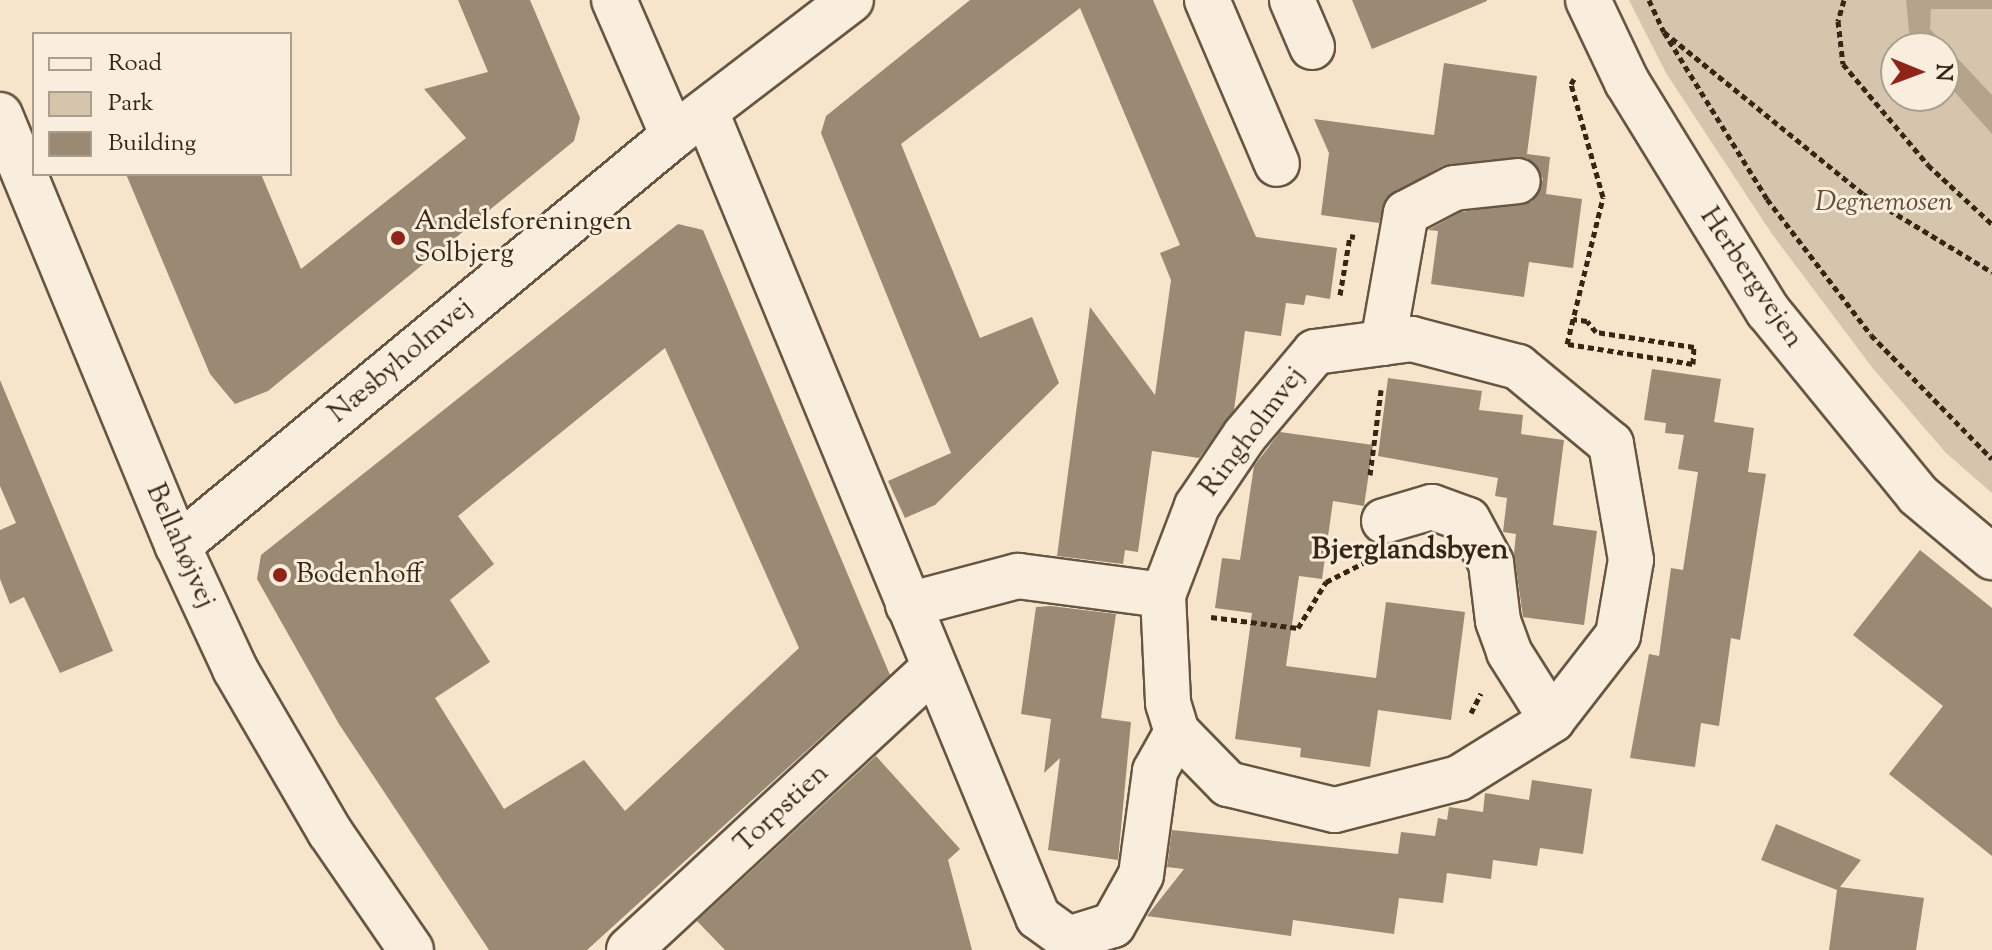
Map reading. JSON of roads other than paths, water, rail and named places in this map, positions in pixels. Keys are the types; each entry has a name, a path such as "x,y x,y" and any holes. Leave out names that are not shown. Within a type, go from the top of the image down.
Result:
{"street":[{"path":"614,0 690,124 908,605 1038,917 1068,939 1113,925 1141,875 1155,771 1177,732"},
{"name":"Næsbyholmvej","path":"178,546 690,124 851,0"},
{"path":"1207,0 1277,164"},
{"path":"1292,0 1312,47"},
{"name":"Herbergvejen","path":"1588,0 1604,40 1768,311 1918,495 1992,557"},
{"name":"Bellahøjvej","path":"0,115 178,546 243,683 330,832 411,950"},
{"path":"1383,343 1406,213 1454,188 1518,181"},
{"name":"Ringholmvej","path":"1412,339 1518,367 1611,444 1631,560 1618,635 1552,720 1459,778 1335,810 1228,784 1177,732 1168,703 1163,595 1197,506 1245,435 1315,352 1383,343 1412,339"},
{"path":"1384,521 1432,507 1468,520 1491,563 1498,621 1509,652 1552,720"},
{"path":"908,605 1018,576 1163,595"},
{"name":"Torpstien","path":"629,950 934,668"}],"place":[{"name":"Andelsforeningen Solbjerg","path":"398,238"},
{"name":"Bodenhoff","path":"280,575"}],"district":[{"name":"Bjerglandsbyen","path":"1410,551"}],"park label":[{"name":"Degnemosen","path":"1884,203"}]}
